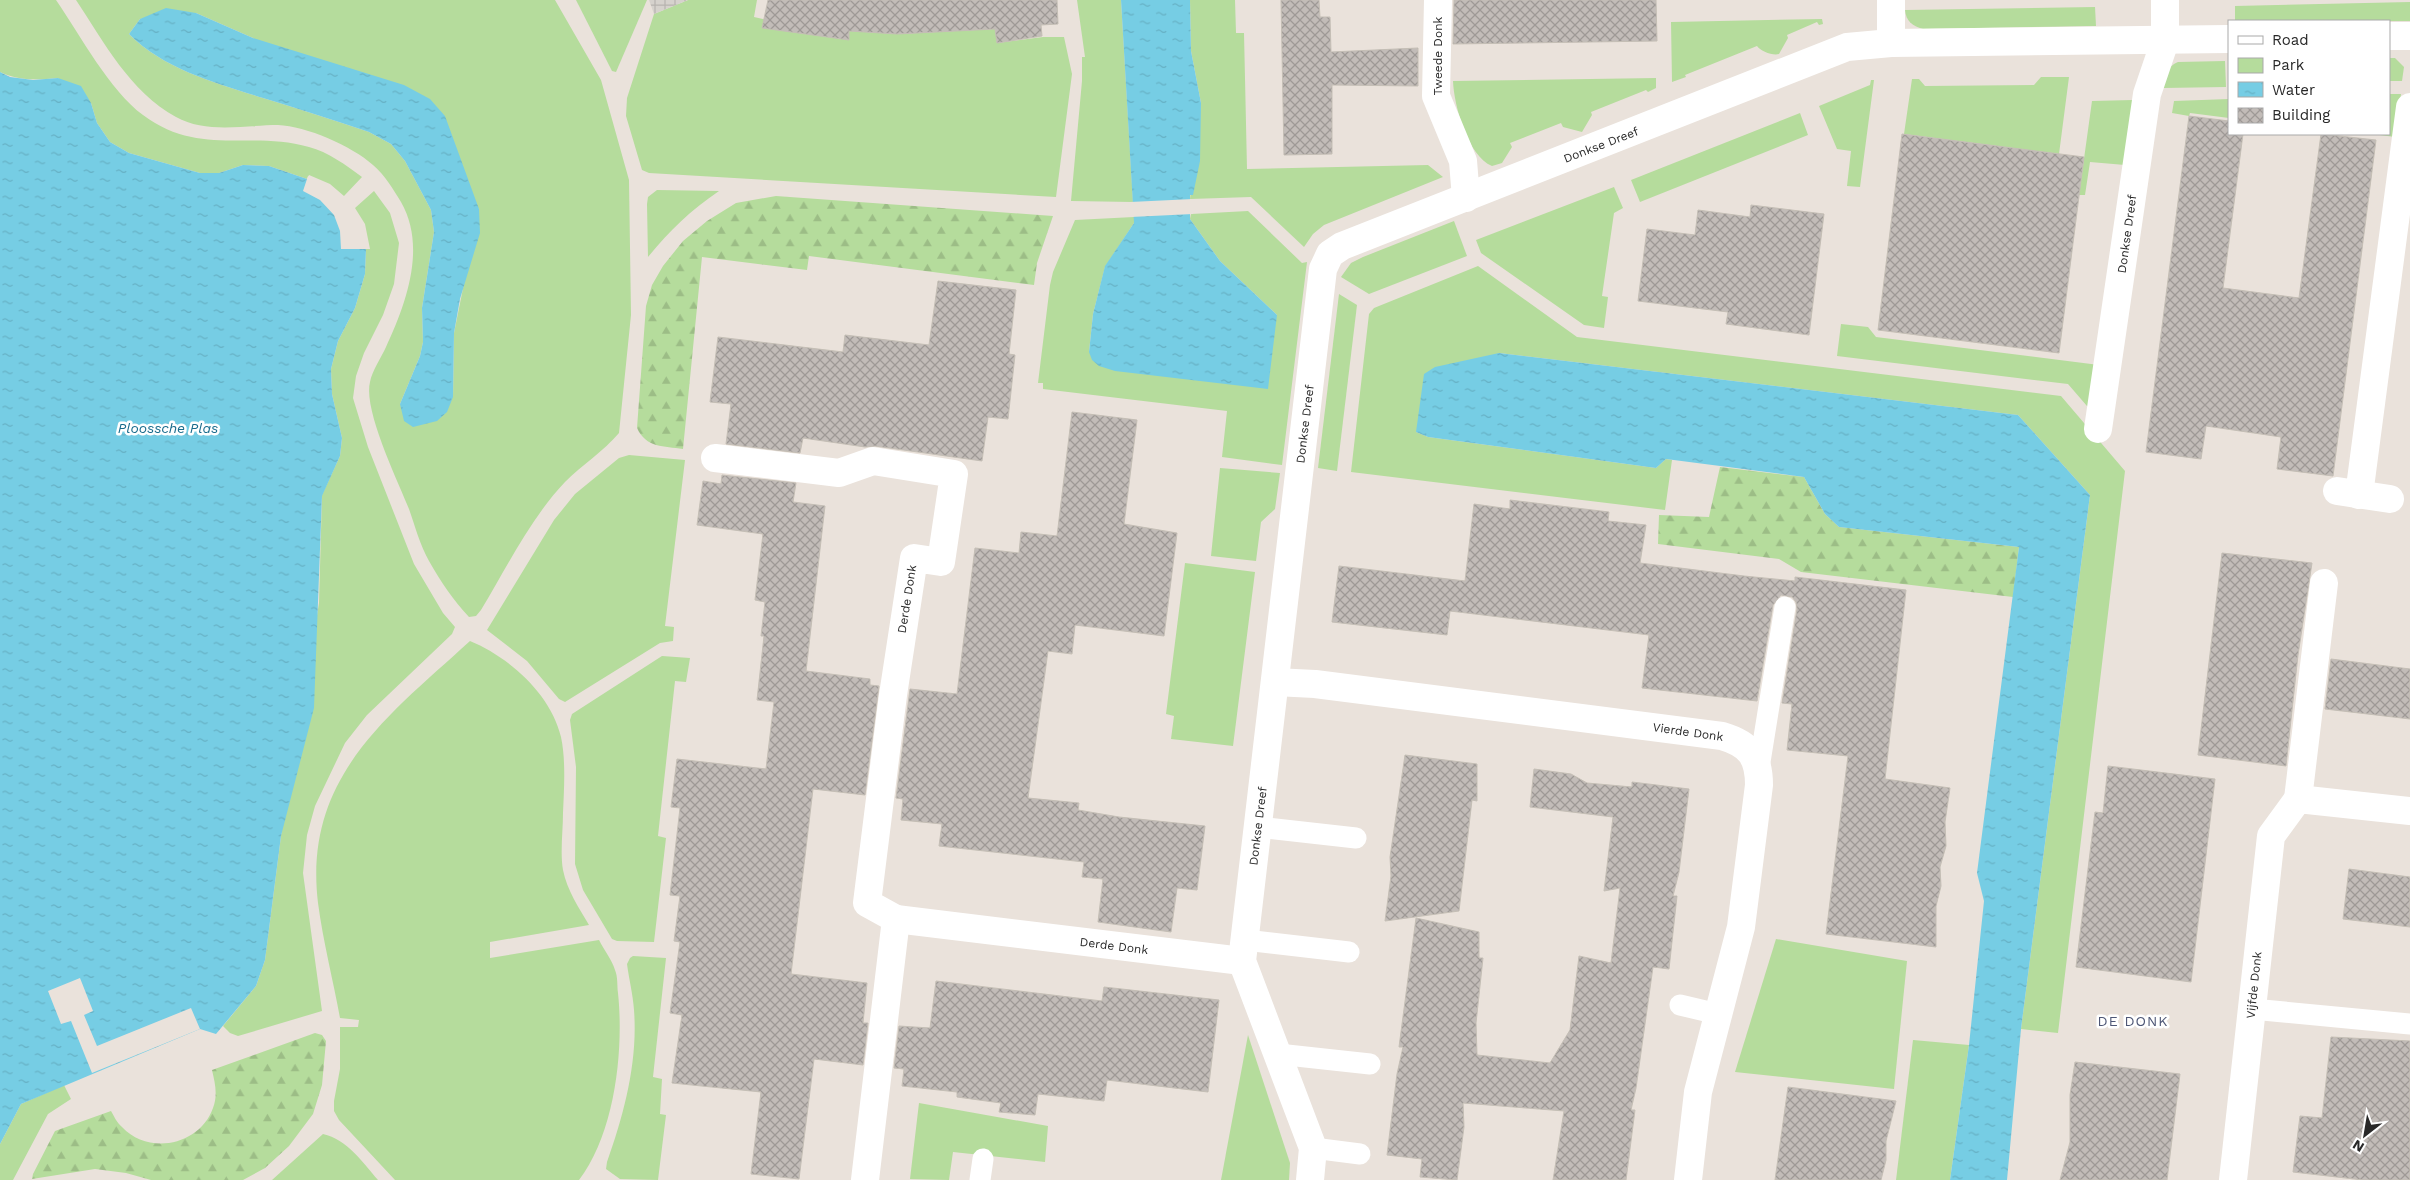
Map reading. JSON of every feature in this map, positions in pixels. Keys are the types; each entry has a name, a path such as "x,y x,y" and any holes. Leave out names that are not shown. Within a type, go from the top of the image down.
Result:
{"street":[{"name":"Tweede Donk","path":"1438,0 1436,96 1462,161 1466,198"},
{"path":"1891,0 1891,43"},
{"name":"Donkse Dreef","path":"2098,429 2148,94 2165,41 2165,0"},
{"path":"2390,36 2410,36"},
{"name":"Donkse Dreef","path":"1310,1180 1313,1148 1278,1054 1243,950 1276,682 1323,269 1330,254 1342,246 1848,47 1891,43 2228,39"},
{"path":"2390,499 2348,493 2410,107"},
{"name":"Derde Donk","path":"716,458 839,474 873,461 954,474 941,562 914,558 893,695 867,903 896,919 1243,950"},
{"name":"Vijfde Donk","path":"2233,1180 2271,836 2298,799 2324,583"},
{"name":"Vierde Donk","path":"1276,682 1315,684 1722,736 1739,741 1752,752 1759,768"},
{"path":"1688,1180 1698,1092 1741,926 1759,785 1759,768"},
{"path":"2298,799 2410,811"},
{"path":"865,1180 896,919"}],"lane":[{"path":"1759,768 1785,607"},
{"path":"1258,827 1356,838"},
{"path":"1243,950 1350,952"},
{"path":"1680,1005 1718,1014"},
{"path":"2252,1008 2410,1024"},
{"path":"1278,1054 1370,1064"},
{"path":"1313,1148 1360,1154"},
{"path":"980,1180 983,1159"}],"green space":[{"path":"0,0 56,0 96,62 119,92 143,115 164,128 184,135 205,139 287,142 309,147 330,156 362,177 344,196 330,184 309,175 307,179 269,166 243,165 219,173 200,173 129,153 110,142 97,123 91,103 58,78 28,79 0,72"},
{"path":"76,0 555,0 601,80 629,180 631,315 619,433 552,496 530,527 476,616 469,617 458,604 426,555 383,446 372,410 369,394 371,378 400,313 411,275 413,256 409,219 392,187 377,169 364,158 341,144 315,133 278,125 213,127 188,122 176,117 160,107 145,94 119,65","holes":["196,13 253,38 479,209 454,333 453,397 400,404 420,356 423,342 422,308 434,232 431,210 405,161 391,144 369,132 192,74 159,57 129,34 140,19"]},
{"path":"576,0 647,0 616,72 612,71"},
{"path":"688,0 757,0 754,17 849,39 849,31 897,34 995,29 997,43 1043,37 1064,37 1072,74 1056,197 649,173 642,170 626,116 627,98 654,14"},
{"path":"1077,0 1121,0 1133,202 1071,201 1082,81 1082,57 1085,57"},
{"path":"1190,0 1235,0 1236,33 1244,33 1247,169 1428,165 1443,177 1324,225 1313,234 1304,247 1251,197 1190,199 1201,103 1191,51"},
{"path":"2410,2 2410,21 2235,20 2235,6"},
{"path":"2095,7 2096,26 1923,29 1910,22 1905,10"},
{"path":"1822,19 1823,24 1819,25 1817,22 1787,35 1788,38 1779,54 1767,53 1757,46 1672,82 1671,22"},
{"path":"2390,58 2395,58 2404,67 2402,81 2390,81"},
{"path":"2225,61 2226,87 2163,88 2169,69 2178,62"},
{"path":"2041,77 2069,77 2059,154 1904,134 1912,79 1919,79 1925,86 2034,85"},
{"path":"1656,78 1656,88 1648,92 1646,90 1591,112 1592,115 1582,132 1563,127 1561,123 1510,143 1512,147 1502,163 1492,166 1483,161 1469,141 1459,116 1453,81"},
{"path":"1871,80 1874,80 1860,187 1847,186 1851,151 1837,149 1819,106 1870,85"},
{"path":"2390,94 2401,94 2395,137 2380,135 2390,135"},
{"path":"2228,99 2228,118 2190,113 2189,116 2172,113 2174,101"},
{"path":"2133,100 2125,165 2090,162 2085,195 2079,195 2092,101"},
{"path":"1800,113 1808,135 1640,202 1631,180"},
{"path":"1614,187 1623,208 1614,213 1602,296 1608,297 1604,328 1584,325 1481,253 1476,240"},
{"path":"657,190 719,191 681,221 648,257 647,204 648,197"},
{"path":"374,191 390,213 399,243 394,284 383,315 364,353 356,376 353,398 368,447 414,564 443,613 455,627 452,634 367,715 345,743 315,806 307,835 303,873 322,1011 238,1036 230,1033 223,1026 256,986 265,960 281,836 319,603 322,495 340,456 342,438 332,394 331,369 338,341 355,308 365,274 366,249 370,249 365,224 355,208"},
{"path":"776,196 1053,216 1037,263 1034,285 809,256 807,270 702,257 683,449 650,443 641,435 637,428 646,306 652,285 663,266 683,241 707,221 736,203"},
{"path":"1248,211 1302,263 1307,262 1282,465 1222,457 1227,411 1043,389 1043,383 1038,383 1050,285 1053,272 1075,220 1134,217 1134,223 1105,267 1093,314 1089,352 1277,315 1220,261 1190,219 1191,214"},
{"path":"1454,221 1467,256 1369,294 1341,277 1351,263 1363,257"},
{"path":"1478,266 1577,337 2061,396 2125,471 2058,1033 2021,1029 2090,495 2018,415 1499,353 1416,432 1428,437 1656,468 1666,459 1672,460 1665,510 1351,472 1369,314 1374,308"},
{"path":"1339,294 1357,305 1337,471 1318,468"},
{"path":"1841,324 1868,327 1876,337 2099,365 2093,413 2068,384 1837,356"},
{"path":"629,455 685,460 665,626 674,627 673,641 660,643 565,702 559,699 527,661 487,630 554,520 575,494 619,458"},
{"path":"1720,467 1804,477 1825,514 1839,527 2019,547 2013,597 1801,572 1779,559 1658,544 1659,515 1709,517"},
{"path":"1220,468 1280,473 1275,509 1261,522 1256,561 1211,556"},
{"path":"1185,563 1255,572 1233,746 1171,739 1174,716 1166,714"},
{"path":"470,641 499,657 526,679 548,706 556,721 563,746 564,765 563,870 570,892 589,925 490,942 490,958 599,940 612,962 617,976 620,1040 614,1090 609,1115 601,1139 591,1161 579,1180 395,1180 339,1120 334,1111 340,1069 340,1027 358,1027 359,1020 340,1018 323,932 318,903 317,859 324,819 338,785 358,753 382,724 410,696"},
{"path":"662,656 690,658 686,682 675,681 658,836 666,838 654,942 617,941 612,939 583,890 575,864 576,767 570,720 572,714"},
{"path":"1776,939 1907,961 1894,1089 1735,1072"},
{"path":"633,956 666,958 653,1077 662,1079 660,1114 666,1115 658,1180 620,1179 606,1169 624,1107 632,1068 635,1029 633,999 627,964"},
{"path":"315,1033 322,1035 326,1041 322,1085 313,1114 289,1146 265,1168 243,1180 151,1180 126,1173 95,1169 32,1179 55,1131 111,1111 122,1127 133,1136 146,1141 159,1143 173,1142 186,1138 197,1131 206,1121 215,1103 216,1094 212,1070"},
{"path":"1248,1035 1290,1163 1289,1180 1221,1180"},
{"path":"1913,1040 1969,1045 1950,1180 1896,1180"},
{"path":"64,1085 71,1099 48,1114 13,1180 0,1180 0,1144 21,1104"},
{"path":"919,1103 1048,1126 1045,1162 953,1152 949,1180 910,1179"},
{"path":"323,1134 347,1146 378,1180 272,1180"}],"shaded area":[{"path":"649,0 688,0 654,14"}],"water":[{"path":"1121,0 1190,0 1191,51 1201,103 1200,161 1193,195 1190,195 1190,219 1220,261 1277,315 1268,389 1115,371 1099,366 1092,360 1089,352 1093,314 1105,266 1134,223"},
{"path":"166,8 196,13 253,38 404,85 430,99 445,116 479,209 480,233 460,299 454,333 453,397 447,412 437,421 413,427 404,421 400,404 420,356 423,342 422,308 434,232 431,210 405,161 391,144 369,132 209,81 159,57 129,34 140,19"},
{"name":"Ploossche Plas","path":"0,72 10,77 33,80 58,78 81,86 91,103 97,123 110,142 129,153 200,173 219,173 243,165 269,166 307,179 366,249 365,274 355,308 338,341 331,369 332,394 342,438 340,456 322,496 314,708 281,836 265,960 256,986 216,1034 200,1029 21,1104 0,1144"},
{"path":"1499,353 2018,415 2090,495 2021,1029 2007,1180 1950,1180 1969,1045 1984,901 1977,873 2019,547 1839,527 1825,514 1804,477 1666,459 1656,468 1428,437 1416,432 1424,374 1435,367"}],"pier":[{"path":"308,176 329,186 348,202 363,224 369,249 341,249 340,231 334,215 320,200 303,191"},
{"path":"1193,199 1193,214 1131,217 1130,202"},
{"path":"80,978 93,1011 84,1015 97,1046 191,1008 200,1029 92,1073 71,1021 61,1024 48,991"}],"building":[{"path":"768,0 1057,0 1058,24 1041,25 1042,36 997,43 995,29 897,34 849,31 849,40 762,28"},
{"path":"1281,0 1319,0 1320,17 1330,17 1331,52 1418,48 1418,86 1332,85 1332,154 1284,155"},
{"path":"1454,0 1656,0 1657,41 1453,44"},
{"path":"2189,116 2228,121 2228,135 2243,135 2223,288 2299,298 2321,135 2376,140 2333,476 2277,469 2281,437 2206,426 2201,459 2146,452"},
{"path":"1902,134 2084,157 2059,353 1878,330"},
{"path":"1751,205 1824,214 1809,335 1726,324 1728,312 1638,301 1647,229 1695,235 1698,210 1750,217"},
{"path":"938,281 1016,290 1009,354 1015,355 1008,419 988,417 982,461 803,438 800,453 726,444 731,404 710,402 718,337 843,352 845,335 929,345"},
{"path":"1072,412 1137,420 1124,524 1177,533 1164,636 1075,625 1072,654 1048,651 1028,798 1079,803 1078,810 1119,817 1205,826 1197,890 1177,888 1171,932 1098,922 1103,879 1082,877 1084,862 939,846 942,824 901,820 903,799 896,798 910,689 957,694 975,548 1019,553 1021,532 1057,536"},
{"path":"722,475 796,483 793,502 825,506 806,671 870,679 870,685 879,686 865,795 813,789 791,974 867,983 863,1023 868,1023 863,1065 814,1059 799,1179 751,1174 761,1092 672,1083 682,1015 670,1013 680,942 674,941 680,896 670,895 680,808 671,807 677,759 766,769 774,702 757,700 764,636 761,636 765,602 755,600 763,534 697,525 703,481 721,484"},
{"path":"1510,500 1609,512 1608,521 1646,525 1640,563 1744,576 1795,581 1795,577 1906,590 1885,779 1950,788 1945,822 1946,846 1940,867 1941,886 1936,906 1936,947 1826,934 1848,756 1787,750 1792,704 1782,703 1797,609 1796,602 1792,597 1781,595 1773,605 1757,701 1642,688 1649,635 1450,611 1447,635 1332,622 1339,566 1465,581 1474,504 1510,509"},
{"path":"2222,553 2312,563 2298,655 2286,766 2198,755"},
{"path":"2331,659 2410,669 2410,719 2325,709"},
{"path":"1405,755 1477,764 1477,801 1472,800 1459,911 1385,921 1391,876 1390,857"},
{"path":"2108,766 2215,779 2191,982 2076,967 2095,812 2103,813"},
{"path":"1534,769 1571,774 1587,783 1632,787 1632,782 1689,789 1679,872 1673,896 1677,896 1669,969 1653,967 1636,1088 1631,1110 1635,1110 1626,1180 1553,1180 1564,1111 1463,1103 1464,1127 1457,1180 1420,1177 1422,1159 1387,1155 1397,1074 1403,1047 1399,1047 1416,918 1479,932 1479,958 1483,958 1476,1023 1477,1055 1550,1063 1570,1030 1579,956 1611,963 1620,888 1604,891 1613,817 1530,807"},
{"path":"2349,869 2410,877 2410,927 2343,919"},
{"path":"936,981 1102,1001 1104,987 1219,1000 1208,1092 1107,1080 1104,1101 1038,1094 1035,1115 999,1112 1001,1103 957,1097 957,1092 902,1086 904,1069 894,1068 899,1026 930,1028"},
{"path":"2331,1037 2410,1041 2410,1180 2363,1180 2293,1172 2300,1116 2322,1118"},
{"path":"2075,1062 2180,1074 2167,1180 2060,1180 2070,1142 2070,1095"},
{"path":"1788,1087 1896,1101 1886,1141 1886,1160 1881,1180 1775,1180"}],"district":[{"name":"DE DONK","path":"2133,1021"}]}
